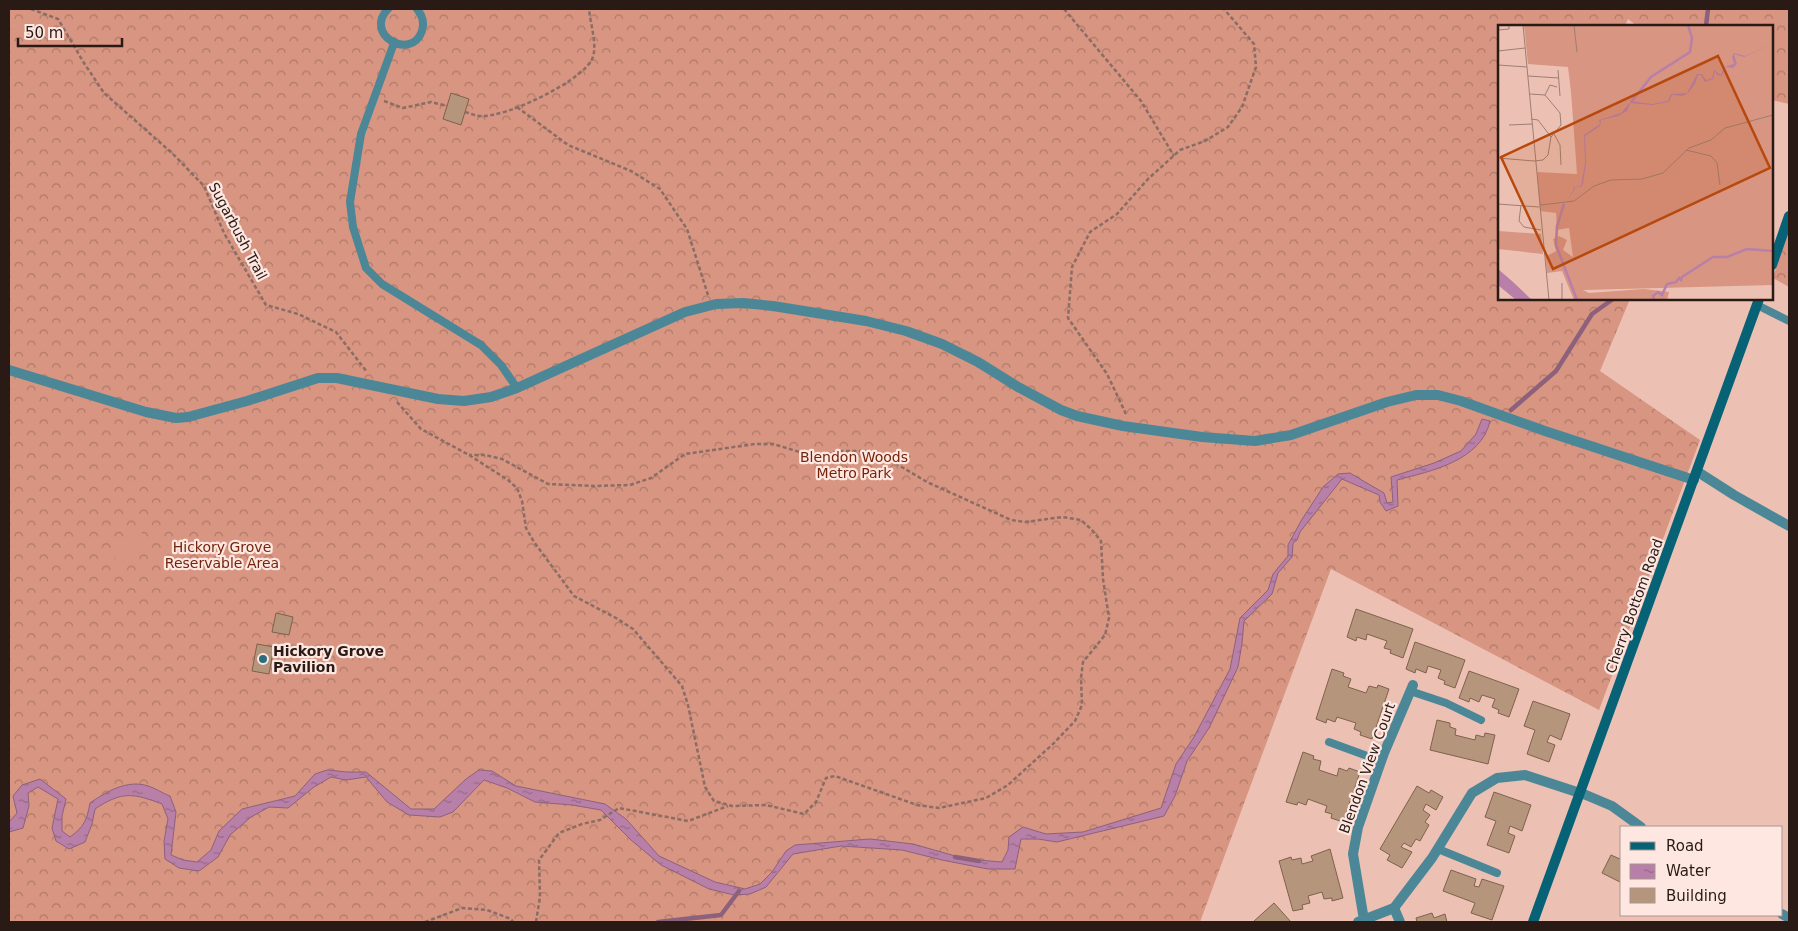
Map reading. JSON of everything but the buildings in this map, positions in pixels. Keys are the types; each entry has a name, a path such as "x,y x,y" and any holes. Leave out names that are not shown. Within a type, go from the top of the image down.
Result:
{"main road":[{"path":"1773,262 1789,216"},
{"name":"Cherry Bottom Road","path":"1533,922 1758,302"}],"street":[{"path":"9,370 146,412 176,418 188,417 247,401 318,378 337,378 438,399 464,401 490,397 517,388 685,312 711,305 743,303 866,321 906,331 942,344 1061,410 1077,416 1132,427 1217,439 1255,440 1291,435 1387,402 1416,395 1438,395 1461,401 1545,431 1696,476 1789,526"},
{"name":"Blendon View Court","path":"1361,921 1353,854 1358,827 1411,688"},
{"path":"1361,921 1394,908 1438,848 1472,793 1496,778 1525,774 1612,806 1640,826"},
{"path":"1394,908 1400,922"}],"lane":[{"path":"388,9 382,19 384,33 394,43 401,45 415,41 420,36 423,22 417,9"},
{"path":"394,43 361,134 350,202 353,228 366,268 382,284 481,345 501,365 517,388"},
{"path":"1758,302 1789,321"},
{"path":"1411,688 1481,720"},
{"path":"1328,742 1382,761"},
{"path":"1438,848 1497,873"}],"path":[{"name":"Sugarbush Trail","path":"31,9 58,18 104,93 173,154 204,186 224,233 266,305 298,314 336,332 377,386"},
{"path":"465,112 479,116 499,114 536,100 576,78 592,61 595,44 590,26 589,9"},
{"path":"1064,9 1141,100 1174,156"},
{"path":"1132,427 1107,374 1068,318 1072,267 1090,232 1117,214 1148,179 1180,150 1205,141 1228,127 1242,107 1256,67 1254,44 1224,9"},
{"path":"374,96 403,108 430,102 447,106"},
{"path":"516,107 568,145 631,171 660,189 687,229 711,305"},
{"path":"395,400 421,429 508,480 516,488 522,501 526,528 534,542 574,596 633,629 682,686 688,705 704,787 714,801 729,805 766,805 804,814 816,802 826,778 835,776 916,805 939,808 986,798 1008,785 1053,744 1075,721 1082,705 1082,662 1105,635 1110,618 1103,579 1101,541 1081,520 1062,516 1025,522 1011,520 927,482 885,457 866,451 843,451 813,456 773,444 755,444 685,454 651,478 630,485 594,486 548,484 502,458 485,455 469,456"},
{"path":"536,922 540,897 539,860 558,833 582,824 600,820 619,808 688,820 729,805"},
{"path":"425,922 462,908 487,910 511,919 513,922"}],"green space":[{"name":"Blendon Woods Metro Park","path":"9,9 1789,9 1789,104 1773,100 1773,25 1636,25 1628,19 1625,25 1498,25 1498,300 1630,300 1600,371 1700,440 1599,710 1331,569 1200,922 9,922"},
{"path":"1789,226 1789,287 1773,278"},
{"path":"135,526 150,541 124,567 109,552"}],"water":[{"path":"1482,419 1490,421 1485,435 1466,455 1439,468 1397,480 1398,506 1386,511 1380,502 1379,495 1342,479 1293,543 1292,557 1278,573 1272,594 1244,621 1238,667 1209,728 1187,761 1175,796 1164,816 1057,842 1021,839 1015,869 988,869 902,850 841,846 793,854 766,887 750,894 734,895 709,889 661,865 631,840 601,810 535,802 507,788 484,780 453,812 440,817 409,815 387,802 366,777 346,780 331,777 314,787 288,808 269,807 251,817 230,835 218,857 199,871 179,868 165,859 164,841 168,819 162,804 135,796 113,799 95,809 85,842 69,849 56,841 52,828 58,799 38,787 28,793 29,806 23,828 9,832 9,822 17,813 13,796 22,785 40,779 66,799 62,816 62,831 70,837 84,823 90,803 117,788 125,785 140,784 170,796 176,812 171,855 183,860 197,862 211,850 219,831 242,809 295,796 315,774 327,770 366,772 411,809 434,809 466,779 479,770 492,771 516,786 605,804 626,819 659,856 715,882 745,889 760,884 772,872 786,851 795,845 870,839 913,844 966,859 1002,862 1008,850 1009,837 1023,827 1046,834 1083,832 1161,808 1176,764 1194,737 1230,669 1240,618 1268,590 1273,574 1288,556 1288,545 1323,487 1338,474 1350,473 1384,493 1387,503 1393,502 1391,477 1434,463 1461,451 1476,434"}],"waterway":[{"path":"1706,25 1708,9"},
{"path":"1511,410 1556,371 1592,314 1612,300"},
{"path":"955,857 979,861"},
{"path":"658,922 721,915 739,891"}],"place":[{"name":"Hickory Grove Pavilion","path":"263,659"}],"park label":[{"name":"Hickory Grove Reservable Area","path":"222,556"}]}
